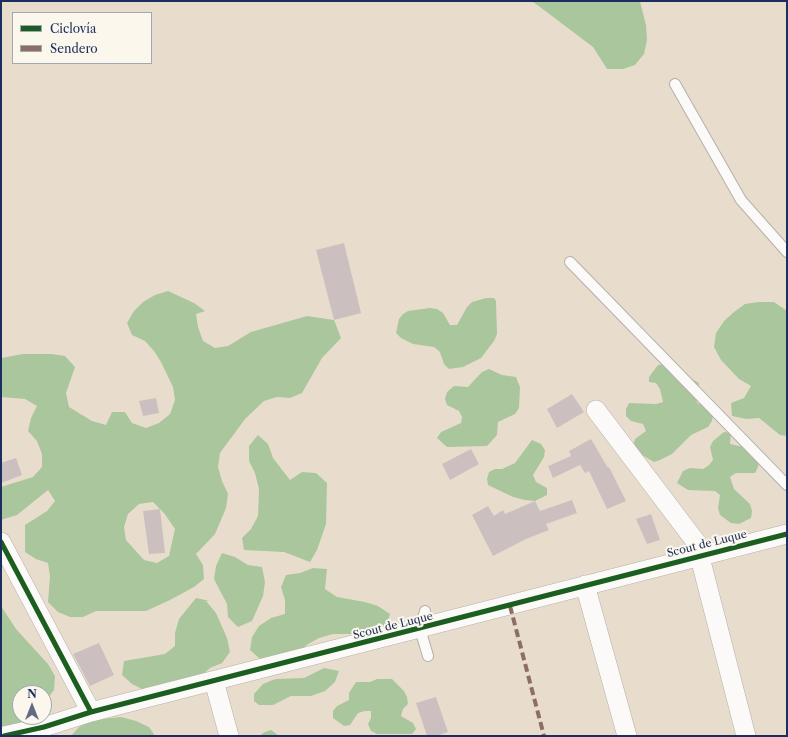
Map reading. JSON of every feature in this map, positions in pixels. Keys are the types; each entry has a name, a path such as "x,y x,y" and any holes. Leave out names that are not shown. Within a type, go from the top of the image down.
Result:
{"street":[{"path":"596,410 696,542 746,736"},
{"name":"Scout de Luque","path":"4,736 44,727 91,712 787,534"},
{"path":"1,542 91,712"},
{"path":"585,585 627,736"},
{"path":"214,681 229,736"}],"lane":[{"path":"675,84 741,200 787,252"},
{"path":"570,262 787,485"},
{"path":"424,611 420,629 428,656"}],"green space":[{"path":"532,1 640,1 646,25 647,40 644,54 635,65 623,69 607,69 593,47"},
{"path":"168,291 194,303 205,311 196,314 198,327 203,341 215,348 228,346 251,332 307,316 334,320 341,338 322,358 302,393 290,398 277,397 264,401 245,419 220,453 218,467 228,494 226,508 215,534 196,554 203,565 204,579 194,587 146,611 96,611 83,617 70,617 58,612 48,602 50,576 48,563 36,559 25,552 25,525 47,511 55,501 48,490 17,515 1,520 1,487 33,477 42,467 42,454 37,441 28,431 31,418 37,406 25,399 1,397 1,358 23,354 52,354 65,356 75,367 66,393 69,407 92,421 106,425 112,412 125,412 132,423 146,428 159,423 170,414 175,400 173,387 154,351 145,341 132,335 127,323 134,311 143,302 155,295","holes":["153,502 164,513 175,529 169,556 157,563 144,560 126,540 124,527 128,514 139,504"]},
{"path":"486,298 494,298 496,301 497,334 494,341 481,358 463,367 449,369 444,364 440,352 434,347 413,344 401,338 396,333 399,319 408,311 430,308 437,309 443,313 450,325 457,325 467,307 472,302"},
{"path":"774,302 787,311 787,436 780,435 759,418 746,419 732,416 731,403 744,398 751,386 739,379 721,360 714,347 716,333 724,321 745,304"},
{"path":"665,364 699,383 696,396 697,403 710,409 713,415 712,421 708,427 691,435 672,454 654,462 642,455 633,446 635,439 646,431 643,424 631,421 626,416 626,409 629,403 656,404 663,402 660,389 656,383 649,382 649,377 658,365"},
{"path":"489,369 502,375 516,377 520,387 519,408 515,414 498,422 497,435 487,446 447,447 437,438 441,432 461,423 462,417 459,411 447,405 445,399 447,392 454,386 468,387 482,372"},
{"path":"724,432 731,433 730,444 744,447 759,460 755,473 736,473 730,477 734,489 750,504 752,511 751,518 739,524 731,523 720,515 718,508 720,495 715,491 688,490 677,483 683,471 690,468 703,469 709,465 713,460 710,447 713,441"},
{"path":"258,435 268,444 273,458 290,480 302,472 316,473 327,483 326,524 317,550 310,562 284,552 244,550 242,538 251,529 258,516 259,489 255,473 249,461 249,446"},
{"path":"532,440 541,444 545,450 544,457 533,475 536,482 547,488 547,495 535,501 525,500 513,497 488,485 487,479 489,472 495,469 502,469 515,463"},
{"path":"222,553 235,557 248,565 262,567 265,582 263,596 252,621 238,627 228,617 227,604 214,579 216,566"},
{"path":"313,568 327,569 325,589 337,597 378,606 390,614 386,627 360,634 333,634 319,638 308,644 286,662 260,659 250,650 252,637 259,626 271,618 285,614 285,600 281,587 286,575 300,573"},
{"path":"196,598 210,601 206,601 216,613 227,638 230,652 222,663 210,668 200,677 144,690 132,684 122,675 124,661 165,654 175,646 175,633 179,619"},
{"path":"1,606 16,629 48,664 55,676 54,690 52,693 52,685 12,685 12,725 16,725 1,728"},
{"path":"324,668 339,671 335,682 325,691 311,696 291,696 273,705 259,705 254,701 254,694 263,684 276,679 304,678"},
{"path":"377,679 392,679 404,691 408,704 403,709 401,716 413,723 416,729 412,734 377,734 371,731 368,724 371,718 371,711 358,713 350,725 344,726 333,718 333,711 337,706 349,700 349,693 356,682 370,682"},
{"path":"121,717 136,721 149,727 155,736 71,736 79,727 92,720"},
{"path":"271,730 279,736 259,736 265,732"}],"building":[{"path":"344,243 361,313 334,320 316,250"},
{"path":"572,394 584,412 557,428 547,409"},
{"path":"156,398 159,413 143,416 139,401"},
{"path":"591,439 608,468 609,467 626,501 607,509 589,471 585,473 580,465 553,478 548,466 571,456 569,451"},
{"path":"471,449 479,464 450,480 442,464"},
{"path":"16,458 22,475 1,483 1,463"},
{"path":"572,500 577,513 546,524 549,530 526,539 493,556 472,515 488,506 494,516 503,510 505,514 535,501 540,511"},
{"path":"160,509 165,553 149,554 143,511"},
{"path":"651,514 660,540 647,544 636,519"},
{"path":"99,643 114,675 90,686 73,654"},
{"path":"436,697 448,732 436,736 427,736 416,703"}],"marked path":[{"path":"510,606 544,736"}],"cycle path":[{"path":"4,736 44,727 91,712 787,534"},
{"path":"1,542 91,712"}]}
